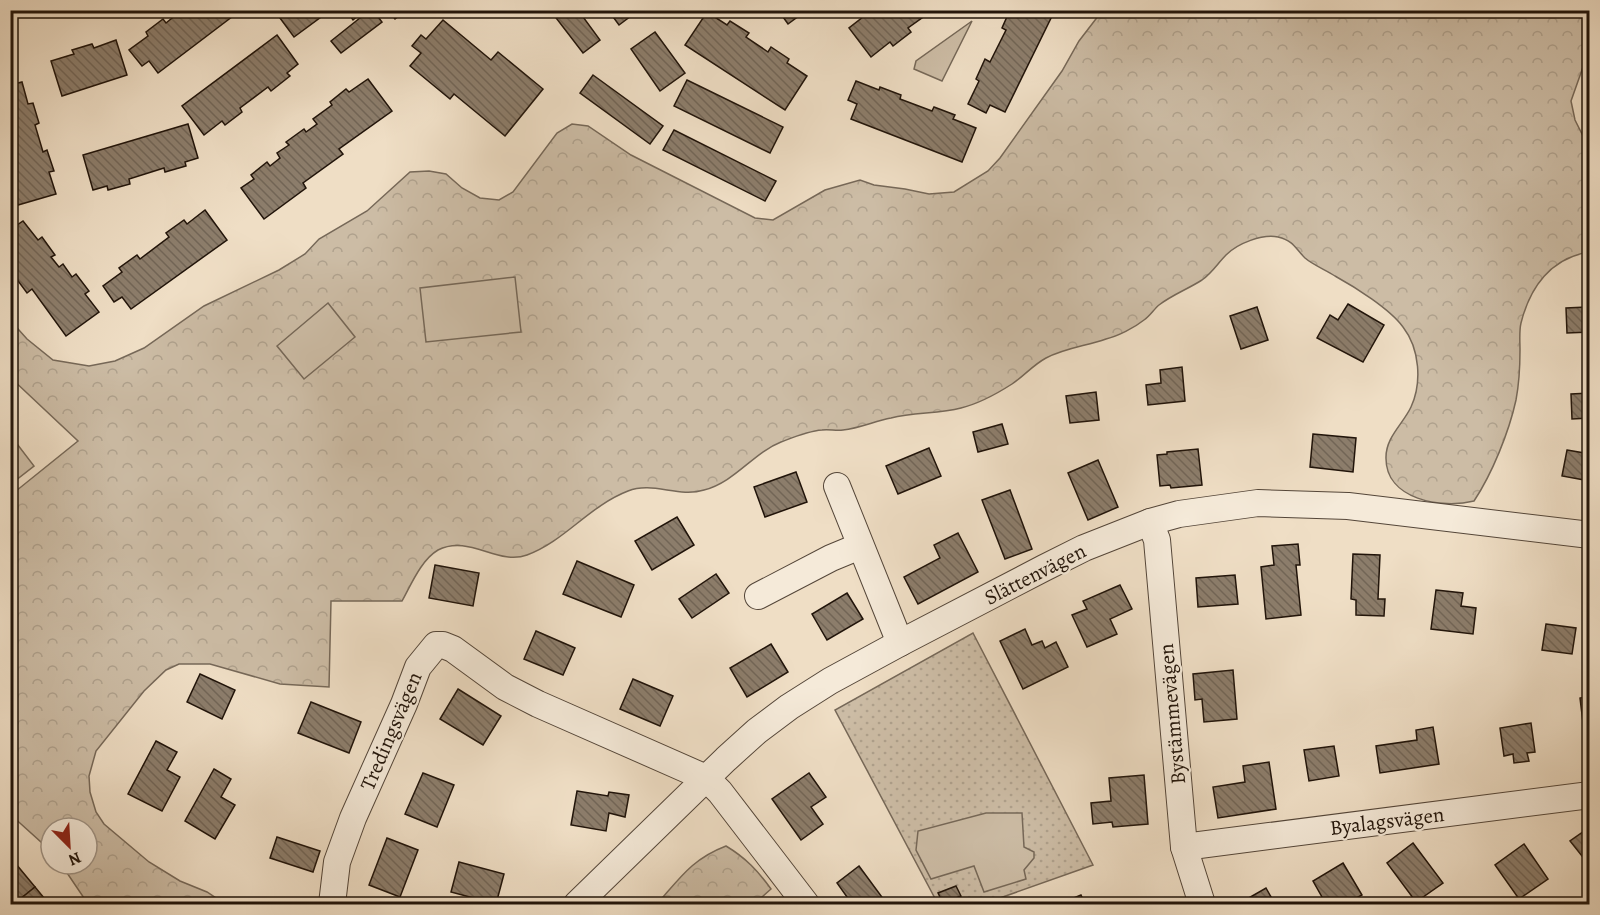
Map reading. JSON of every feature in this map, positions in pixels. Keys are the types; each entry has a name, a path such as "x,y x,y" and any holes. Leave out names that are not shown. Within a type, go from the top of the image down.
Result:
{"street":[{"path":"837,486 900,643"},
{"name":"Slättenvägen","path":"577,904 745,740 789,707 830,681 900,643 1084,548 1150,522 1179,514 1258,502 1348,506 1590,535"},
{"name":"Bystämmevägen","path":"1150,522 1157,540 1184,847 1202,904"},
{"path":"758,596 831,558 861,546"},
{"name":"Tredingsvägen","path":"332,904 337,862 353,818 418,667 435,645 453,649 505,687 538,704 706,778"},
{"path":"706,778 720,792 806,904"},
{"name":"Byalagsvägen","path":"1184,847 1590,795"}],"green space":[{"path":"1102,11 1589,11 1589,50 1571,101 1575,120 1589,148 1589,252 1576,255 1553,268 1536,286 1530,298 1520,326 1519,375 1513,412 1493,466 1474,501 1447,504 1418,498 1405,492 1388,472 1386,457 1389,443 1411,407 1417,387 1416,356 1403,327 1381,306 1352,286 1308,261 1288,241 1272,236 1258,238 1231,251 1206,277 1164,301 1131,329 1111,338 1068,349 1046,358 1012,384 974,404 952,410 885,419 849,429 822,430 801,434 771,447 725,481 704,490 685,492 637,488 614,497 541,549 527,555 505,557 461,546 450,546 438,550 426,560 402,601 331,601 329,687 280,684 210,664 179,664 166,670 144,691 96,751 89,776 90,792 99,816 39,816 39,840 11,815 11,495 78,441 11,378 10,320 27,339 53,360 89,366 115,361 144,348 204,306 279,270 305,254 319,239 367,211 410,172 429,171 446,174 462,188 480,198 499,200 513,192 557,133 572,124 588,126 631,155 755,218 773,220 825,190 860,180 874,185 929,194 954,192 988,171 1000,158 1062,71 1079,41"},
{"path":"972,21 942,81 914,69 916,61"},
{"path":"515,277 521,332 426,342 420,288"},
{"path":"328,303 355,337 304,379 277,346"},
{"path":"11,436 34,466 11,484"},
{"path":"973,633 1093,865 983,904 938,904 835,710"},
{"path":"986,813 1022,813 1024,847 1034,852 1034,858 1024,870 1026,879 984,892 974,866 931,879 916,850 918,831"},
{"path":"99,816 104,824 149,862 225,904 88,904 69,876 99,876"},
{"path":"726,846 751,865 771,889 754,904 657,904 695,863"}],"building":[{"path":"182,10 241,10 158,73 149,61 142,66 129,50 148,36 146,32 163,19 166,23"},
{"path":"274,10 316,10 321,17 294,37"},
{"path":"346,10 365,10 353,20"},
{"path":"373,10 382,22 341,53 331,41"},
{"path":"388,10 406,10 395,19"},
{"path":"550,10 578,10 600,40 583,53"},
{"path":"608,10 639,10 619,25"},
{"path":"778,10 807,10 788,24"},
{"path":"872,10 922,10 926,15 908,28 911,32 893,46 890,42 871,57 849,28"},
{"path":"1010,10 1055,10 1005,112 990,105 986,113 968,104 979,81 976,79 985,59 990,62 1006,30 1002,28"},
{"path":"707,12 727,25 730,21 749,33 746,37 768,52 771,47 789,59 787,63 807,76 785,110 685,45"},
{"path":"443,20 491,60 498,52 543,89 505,136 454,94 450,99 410,66 421,53 412,46 421,35 426,39"},
{"path":"655,32 685,73 660,91 631,49"},
{"path":"277,35 298,64 287,73 290,76 271,91 268,87 240,108 242,112 225,125 222,121 204,135 182,106"},
{"path":"116,40 127,75 62,96 51,61 74,54 72,50 92,44 94,48"},
{"path":"593,75 663,126 650,144 580,93"},
{"path":"368,79 392,111 339,149 343,154 303,183 306,188 264,219 241,188 254,179 251,175 267,162 270,166 280,158 277,153 289,145 286,142 304,129 306,132 317,124 313,119 332,105 330,102 346,89 349,92"},
{"path":"687,80 783,127 770,153 674,106"},
{"path":"856,81 901,95 900,99 932,111 934,107 955,115 953,119 976,128 962,162 851,119 857,104 848,100"},
{"path":"22,82 28,104 33,103 39,123 35,125 43,152 47,150 54,171 49,172 56,194 18,205 10,182 10,85"},
{"path":"188,124 198,158 185,162 186,166 165,172 164,168 129,179 130,184 108,190 107,186 93,190 83,155"},
{"path":"674,130 776,181 765,201 663,150"},
{"path":"205,210 227,240 131,309 122,297 114,302 103,286 122,272 119,268 137,255 140,259 169,237 166,233 184,220 187,224"},
{"path":"23,221 38,240 42,237 55,255 51,257 59,267 63,264 72,277 76,274 89,291 85,294 99,312 66,336 32,289 27,293 10,270 10,230"},
{"path":"1586,284 1590,284 1590,332 1567,333 1566,308 1587,307"},
{"path":"1348,304 1384,325 1363,362 1317,338 1330,315 1338,320"},
{"path":"1257,307 1268,340 1241,349 1230,316"},
{"path":"1182,367 1185,401 1148,405 1146,385 1161,383 1160,370"},
{"path":"1096,392 1099,420 1070,423 1066,396"},
{"path":"1590,393 1590,418 1572,419 1571,394"},
{"path":"1002,424 1008,444 978,452 973,432"},
{"path":"1313,434 1356,438 1353,472 1310,467"},
{"path":"929,448 941,476 898,494 886,466"},
{"path":"1198,449 1202,485 1171,488 1170,485 1160,486 1157,455"},
{"path":"1567,450 1590,454 1590,481 1562,476"},
{"path":"1098,460 1118,507 1088,520 1068,473"},
{"path":"796,472 807,502 765,517 754,487"},
{"path":"1010,490 1032,549 1005,559 982,500"},
{"path":"677,517 694,545 652,570 635,541"},
{"path":"958,533 978,572 918,604 904,577 940,558 934,545"},
{"path":"1298,544 1300,565 1296,565 1301,615 1266,619 1261,567 1274,565 1272,546"},
{"path":"1353,554 1380,555 1378,599 1385,599 1384,616 1356,615 1356,600 1351,599"},
{"path":"577,561 634,585 621,617 563,594"},
{"path":"435,565 479,573 473,606 429,598"},
{"path":"716,574 729,593 692,618 679,599"},
{"path":"1235,575 1238,604 1198,607 1196,578"},
{"path":"1120,585 1132,609 1110,619 1117,634 1087,647 1072,615 1087,609 1083,601"},
{"path":"1436,590 1463,593 1461,606 1476,608 1473,634 1431,629"},
{"path":"847,593 863,619 827,640 812,614"},
{"path":"1546,624 1576,628 1572,654 1542,650"},
{"path":"1025,629 1032,645 1042,641 1045,648 1056,642 1068,667 1023,689 1000,641"},
{"path":"536,631 575,648 563,675 524,659"},
{"path":"771,644 788,672 747,697 730,668"},
{"path":"1233,670 1237,719 1204,722 1202,699 1195,700 1193,674"},
{"path":"200,674 235,690 222,719 187,702"},
{"path":"633,679 673,696 660,726 620,709"},
{"path":"458,689 501,716 483,745 440,719"},
{"path":"1590,696 1590,747 1586,747 1580,698"},
{"path":"311,702 361,722 349,753 298,733"},
{"path":"1531,723 1535,752 1527,753 1529,761 1514,763 1513,754 1504,756 1500,728"},
{"path":"1433,727 1439,764 1380,773 1376,746 1417,740 1416,730"},
{"path":"156,741 177,752 167,770 180,777 162,811 128,794"},
{"path":"1334,746 1339,776 1309,781 1304,750"},
{"path":"1269,762 1276,809 1218,818 1213,787 1245,782 1243,766"},
{"path":"214,769 231,779 221,797 235,805 215,839 185,821"},
{"path":"423,773 454,785 437,827 405,814"},
{"path":"809,773 826,797 811,807 823,824 801,840 772,799"},
{"path":"1144,775 1148,824 1113,827 1112,822 1093,824 1091,803 1111,801 1109,778"},
{"path":"577,791 608,796 609,792 629,795 625,817 609,813 606,831 571,825"},
{"path":"1590,827 1590,866 1570,841"},
{"path":"277,837 320,851 313,872 270,858"},
{"path":"387,838 418,850 400,897 369,885"},
{"path":"1413,843 1443,883 1416,902 1387,863"},
{"path":"1524,844 1548,879 1519,899 1495,865"},
{"path":"459,862 504,874 496,904 451,892"},
{"path":"1343,863 1362,895 1345,904 1326,904 1313,881"},
{"path":"16,864 35,887 14,904 10,904 10,868"},
{"path":"859,866 887,904 852,904 837,883"},
{"path":"956,886 961,896 943,903 938,893"},
{"path":"35,887 49,904 14,904"},
{"path":"1266,888 1275,904 1240,903"},
{"path":"1081,895 1085,904 1059,904"}]}
